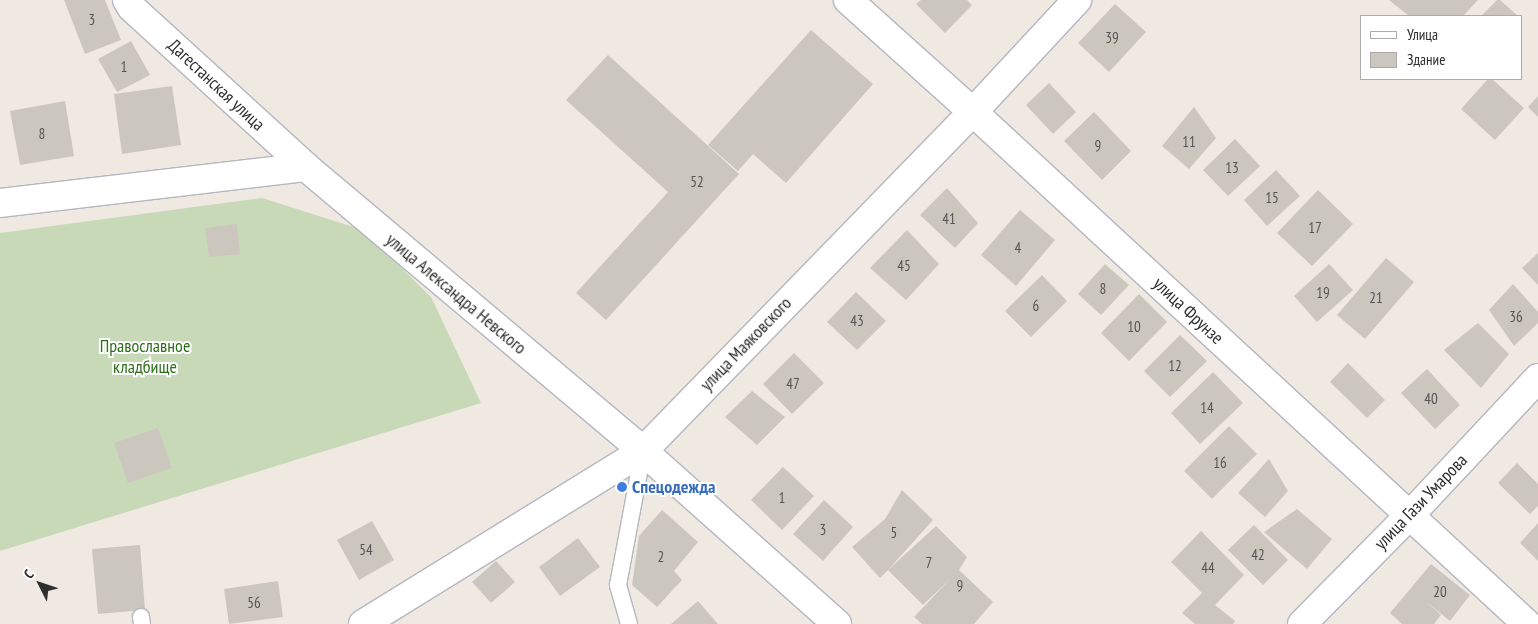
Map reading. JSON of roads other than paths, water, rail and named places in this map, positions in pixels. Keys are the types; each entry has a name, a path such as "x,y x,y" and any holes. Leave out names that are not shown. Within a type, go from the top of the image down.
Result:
{"street":[{"name":"Дагестанская улица","path":"127,0 132,8 306,167"},
{"name":"улица Фрунзе","path":"848,0 973,112 1527,624"},
{"name":"улица Маяковского","path":"362,624 643,451 973,112 1077,0"},
{"path":"0,203 306,167"},
{"name":"улица Александра Невского","path":"306,167 643,451 837,624"},
{"name":"улица Гази Умарова","path":"1302,624 1408,516 1538,378"}],"lane":[{"path":"629,624 618,585 643,451"}],"place":[{"name":"Спецодежда","path":"622,487"}],"park label":[{"name":"Православное кладбище","path":"145,357"}]}
